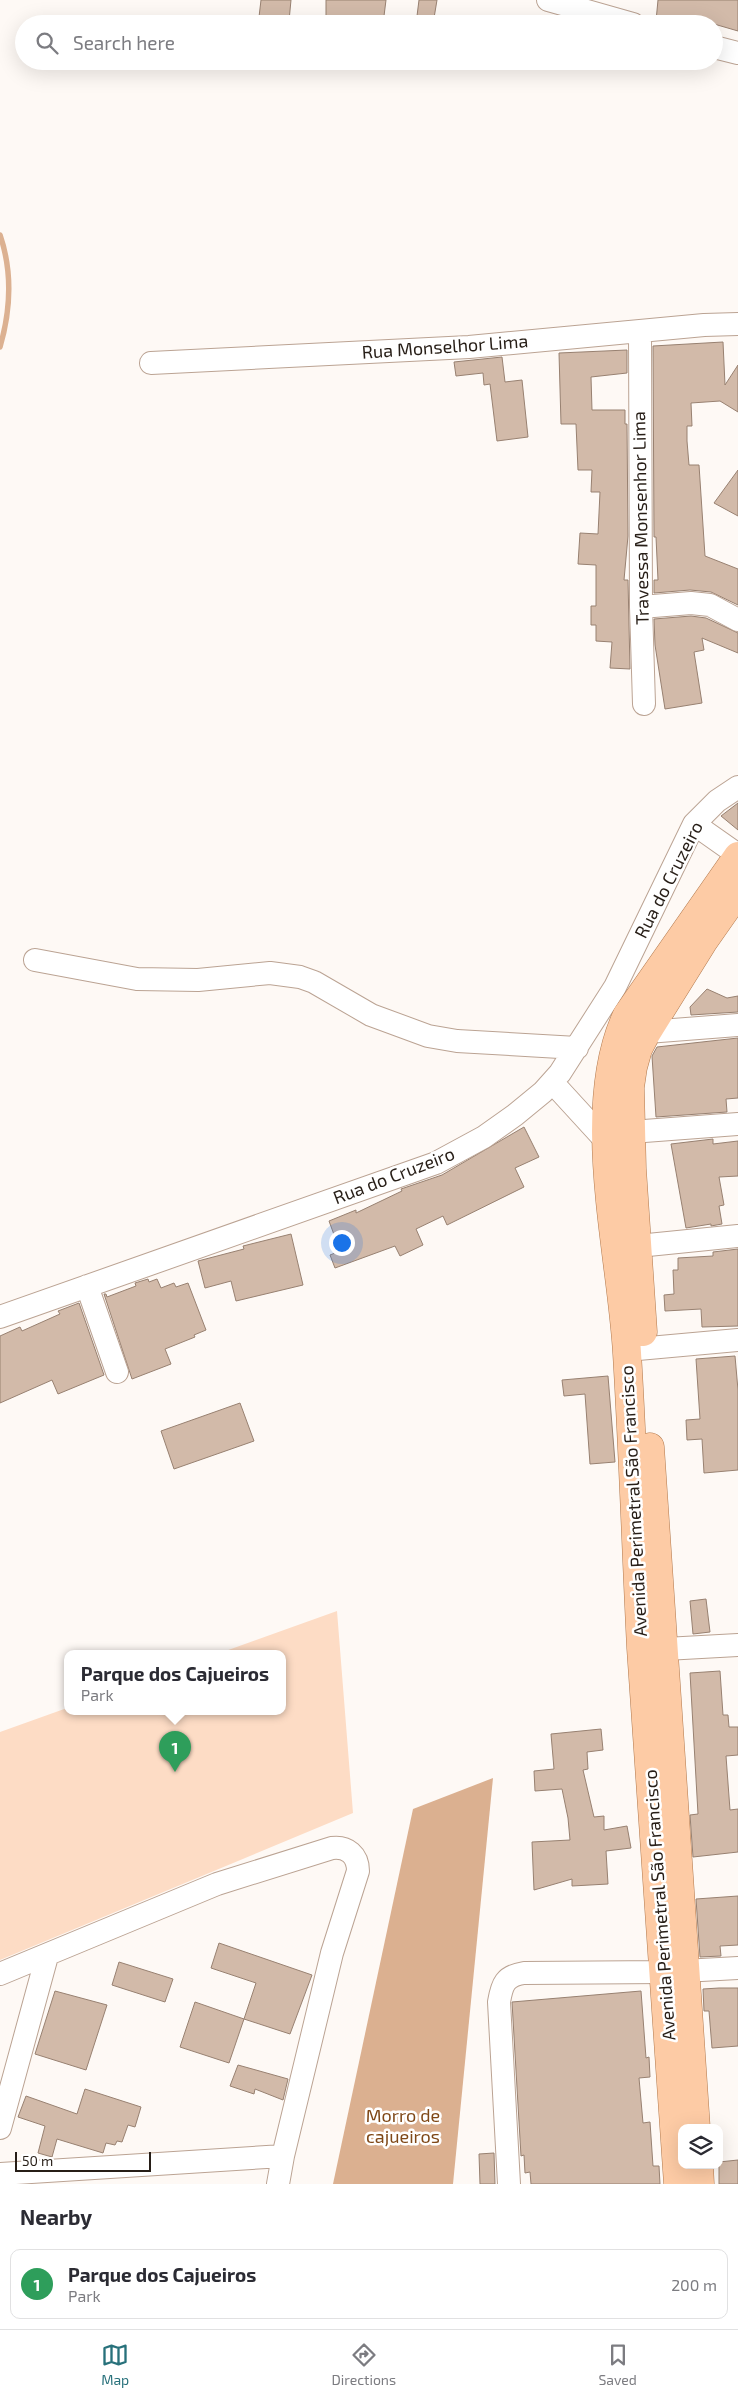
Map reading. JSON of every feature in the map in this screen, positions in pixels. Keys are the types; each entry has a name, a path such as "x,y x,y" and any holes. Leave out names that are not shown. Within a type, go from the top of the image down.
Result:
{"main road":[{"name":"Avenida Perimetral São Francisco","path":"678,2184 688,2115 652,1649 635,1349 606,1140 610,1065 619,1032 627,1015 738,856"},
{"name":"Avenida Perimetral São Francisco","path":"635,1349 638,1246 632,1169 630,1087 633,1067 638,1049 647,1032 703,942 738,892"},
{"path":"699,2169 700,2184"}],"street":[{"path":"548,0 601,15"},
{"path":"723,49 738,53"},
{"name":"Rua Monselhor Lima","path":"151,363 470,347 704,325 738,324"},
{"name":"Travessa Monsenhor Lima","path":"640,332 641,607 644,704"},
{"path":"641,607 690,603 710,605 738,620"},
{"name":"Rua do Cruzeiro","path":"0,1318 436,1163 484,1136 515,1115 552,1082 577,1048 615,987 694,824 717,801 738,787"},
{"path":"694,824 738,856"},
{"path":"35,960 137,979 198,980 270,973 300,977 314,982 371,1015 428,1036 457,1040 577,1048"},
{"path":"647,1032 738,1025"},
{"path":"552,1082 606,1140"},
{"path":"632,1132 738,1124"},
{"path":"638,1246 738,1236"},
{"path":"87,1286 117,1372"},
{"path":"635,1349 738,1340"},
{"path":"652,1649 738,1645"},
{"path":"0,1974 217,1884 338,1847 345,1848 354,1855 358,1864 358,1871 332,1953 283,2156 278,2184"},
{"path":"0,2128 47,1956"},
{"path":"510,2184 500,2002 503,1984 506,1979 514,1974 524,1973 676,1971 738,1968"},
{"path":"0,2174 283,2156"}],"shaded area":[{"path":"337,1611 353,1813 0,1960 0,1732 64,1709 64,1715 286,1715 286,1650 228,1650"}],"green space":[{"name":"Morro de cajueiros","path":"493,1778 453,2184 333,2184 413,1809"}],"building":[{"path":"261,0 291,0 290,15 259,15"},
{"path":"326,0 386,0 384,15 326,15"},
{"path":"419,0 437,0 434,15 417,15"},
{"path":"658,0 738,0 738,31 723,27 723,15 657,15"},
{"path":"723,342 725,385 738,365 738,412 720,401 691,403 692,426 687,426 687,441 689,465 699,465 705,556 738,569 738,605 711,592 690,590 654,593 654,580 658,580 656,537 654,537 653,346"},
{"path":"627,350 627,373 591,377 592,410 625,410 625,424 627,424 628,536 624,580 628,580 630,669 610,668 612,642 596,641 596,625 591,625 591,606 596,606 596,565 578,564 580,533 598,534 600,492 591,492 592,470 578,470 576,424 561,424 559,353"},
{"path":"502,357 505,382 522,380 528,437 497,441 490,384 484,385 483,373 456,376 454,362"},
{"path":"738,470 738,516 714,503"},
{"path":"691,616 706,618 738,633 738,653 702,638 704,650 694,652 702,703 665,709 655,645 654,619"},
{"path":"738,803 738,830 721,816"},
{"path":"707,989 727,998 738,996 738,1012 691,1015 690,1007"},
{"path":"738,1038 738,1098 726,1099 727,1112 656,1117 652,1056 657,1047"},
{"path":"524,1127 539,1157 515,1168 524,1187 447,1225 443,1216 416,1229 423,1245 400,1256 395,1246 335,1268 330,1255 340,1251 329,1221 356,1210 356,1213 402,1191 401,1189 442,1175"},
{"path":"713,1139 713,1144 738,1141 738,1176 719,1177 724,1205 719,1206 722,1224 686,1228 671,1144"},
{"path":"291,1234 303,1285 236,1301 231,1281 205,1288 198,1261 244,1249 243,1246"},
{"path":"738,1249 738,1326 702,1327 701,1309 665,1311 664,1295 674,1294 673,1270 678,1270 678,1258 713,1256 713,1252"},
{"path":"148,1279 149,1282 157,1279 161,1288 174,1283 176,1287 188,1283 206,1330 194,1335 195,1337 165,1349 171,1364 132,1379 104,1294 107,1297 136,1286 135,1283"},
{"path":"79,1303 104,1375 58,1394 52,1380 0,1403 0,1336 20,1327 22,1331 60,1314 58,1311"},
{"path":"735,1356 738,1390 738,1470 704,1473 702,1439 687,1440 686,1420 700,1419 696,1359"},
{"path":"608,1376 615,1462 590,1464 585,1394 564,1396 562,1380"},
{"path":"240,1403 254,1441 174,1469 161,1431"},
{"path":"706,1599 710,1632 693,1634 690,1601"},
{"path":"720,1671 723,1715 728,1715 729,1727 738,1727 738,1755 726,1756 730,1810 738,1809 738,1852 693,1857 690,1815 698,1814 690,1673"},
{"path":"601,1729 603,1750 587,1752 588,1769 583,1770 594,1817 604,1816 604,1830 627,1826 631,1848 606,1851 608,1884 572,1886 572,1879 534,1890 532,1842 570,1840 562,1789 535,1791 534,1771 554,1769 551,1734"},
{"path":"738,1896 738,1945 720,1946 721,1956 700,1957 696,1899"},
{"path":"219,1943 312,1975 290,2034 244,2019 256,1983 211,1968"},
{"path":"119,1962 173,1979 165,2002 112,1985"},
{"path":"738,1988 738,2046 712,2048 709,2011 704,2011 703,1989"},
{"path":"55,1991 107,2005 86,2070 35,2054"},
{"path":"641,1991 646,2058 649,2057 650,2077 639,2078 643,2123 650,2122 653,2166 659,2166 660,2184 531,2184 530,2172 525,2173 524,2155 521,2156 512,2002"},
{"path":"195,2002 244,2019 229,2063 180,2047"},
{"path":"238,2065 288,2079 283,2100 255,2089 254,2094 230,2086"},
{"path":"85,2089 141,2107 135,2127 128,2125 122,2142 117,2141 115,2145 106,2143 103,2153 57,2139 52,2157 38,2153 45,2126 18,2117 26,2096 77,2114"},
{"path":"494,2153 495,2184 480,2184 479,2154"},
{"path":"738,2160 738,2184 719,2184 719,2169 723,2169 723,2162"}],"waterway":[{"path":"0,235 9,277 8,305 0,347"}],"place":[{"name":"Parque dos Cajueiros","path":"175,1772"}]}
